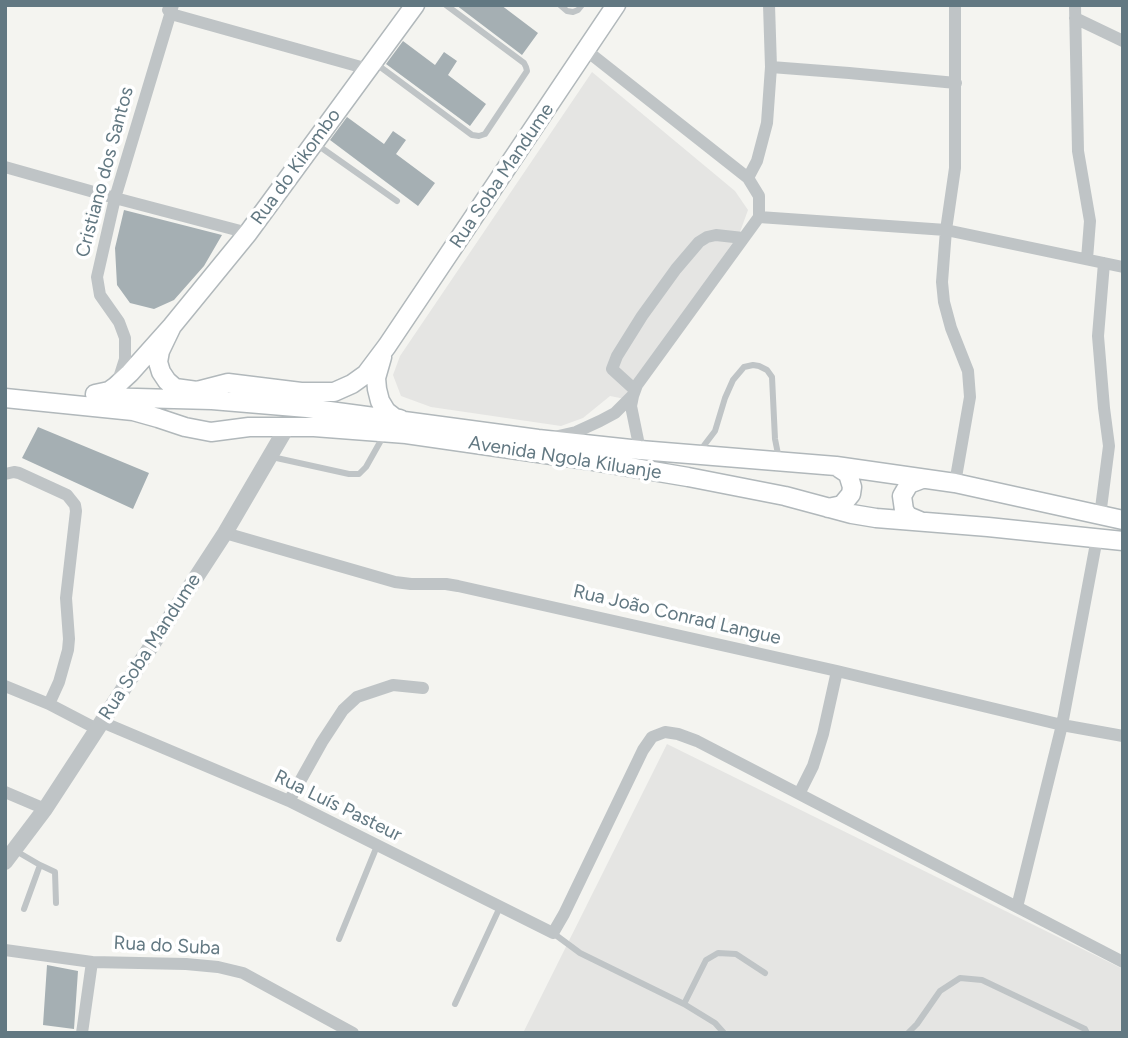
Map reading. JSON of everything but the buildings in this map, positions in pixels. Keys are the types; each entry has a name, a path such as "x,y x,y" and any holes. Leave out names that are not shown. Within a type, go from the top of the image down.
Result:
{"main road":[{"name":"Rua do Kikombo","path":"172,326 248,233 415,5"},
{"name":"Rua Soba Mandume","path":"387,346 616,5"},
{"path":"172,326 160,351 158,362 167,381 175,388 187,390 207,389 228,383 301,392 334,392 366,374 387,346"},
{"path":"85,397 109,391 116,386 172,326"},
{"path":"387,346 376,378 377,389 386,411 403,420"},
{"name":"Avenida Ngola Kiluanje","path":"5,390 85,397 212,400 307,408 538,439 836,466 955,483 1123,520"},
{"name":"Avenida Ngola Kiluanje","path":"5,398 133,411 198,431 249,427 314,427 386,432 688,477 785,496 876,518 1123,541"},
{"path":"828,508 842,505 852,487 848,474 836,466"},
{"path":"920,522 908,516 904,510 902,496 909,484 922,479"}],"street":[{"path":"748,178 757,160 767,123 771,67 769,5"},
{"path":"955,5 955,168 942,272 944,302 970,381 967,419 955,483"},
{"path":"170,8 371,65"},
{"name":"Cristiano dos Santos","path":"116,386 125,359 125,338 119,322 100,295 97,277 115,198 170,8"},
{"path":"1075,12 1123,41"},
{"path":"1075,12 1078,151 1090,221 1087,259"},
{"path":"538,439 562,436 615,413 634,393 758,217 759,196 748,178 587,51"},
{"path":"771,67 956,83"},
{"path":"5,167 248,233"},
{"path":"758,217 946,230 1123,267"},
{"path":"634,393 612,369 642,316 699,242 716,235 743,238"},
{"path":"1100,516 1109,446 1098,336 1104,263"},
{"path":"634,393 632,416 640,450"},
{"name":"Rua Soba Mandume","path":"8,856 45,809 225,533 287,427"},
{"path":"5,474 19,473 67,495 75,505 66,598 68,650 59,682 49,704"},
{"name":"Rua João Conrad Langue","path":"225,533 395,582 457,586 837,671 1062,725 1123,736"},
{"path":"1017,907 1062,725 1097,538"},
{"path":"799,794 813,766 823,734 837,671"},
{"path":"289,801 343,709 357,697 393,685 423,688"},
{"name":"Rua Luís Pasteur","path":"5,686 289,801 553,933"},
{"path":"553,933 632,769 652,737 665,732 697,741 1123,962"},
{"path":"5,792 45,809"},
{"name":"Rua do Suba","path":"5,950 92,962 218,967 243,973 348,1032"},
{"path":"82,1033 92,962"}],"lane":[{"path":"371,65 472,135 485,134 527,71 526,67 446,5"},
{"path":"560,5 573,12 582,5"},
{"path":"314,142 397,201"},
{"path":"696,455 715,431 733,380 744,367 753,365 767,370 772,377 775,439 780,461"},
{"path":"270,456 359,474 366,467 386,432"},
{"path":"339,939 377,846"},
{"path":"8,856 55,872 56,903"},
{"path":"24,909 40,865"},
{"path":"455,1004 500,907"},
{"path":"553,933 580,953 684,1004 715,1023 724,1033"},
{"path":"684,1004 706,960 718,953 736,954 765,973"},
{"path":"908,1033 918,1024 940,991 960,978 982,979 1085,1029 1087,1033"}],"shaded area":[{"path":"592,72 735,191 748,210 740,232 625,399 610,396 583,418 561,426 431,407 401,396 393,375 400,356"},
{"path":"667,744 1123,969 1123,1033 523,1033"}]}
